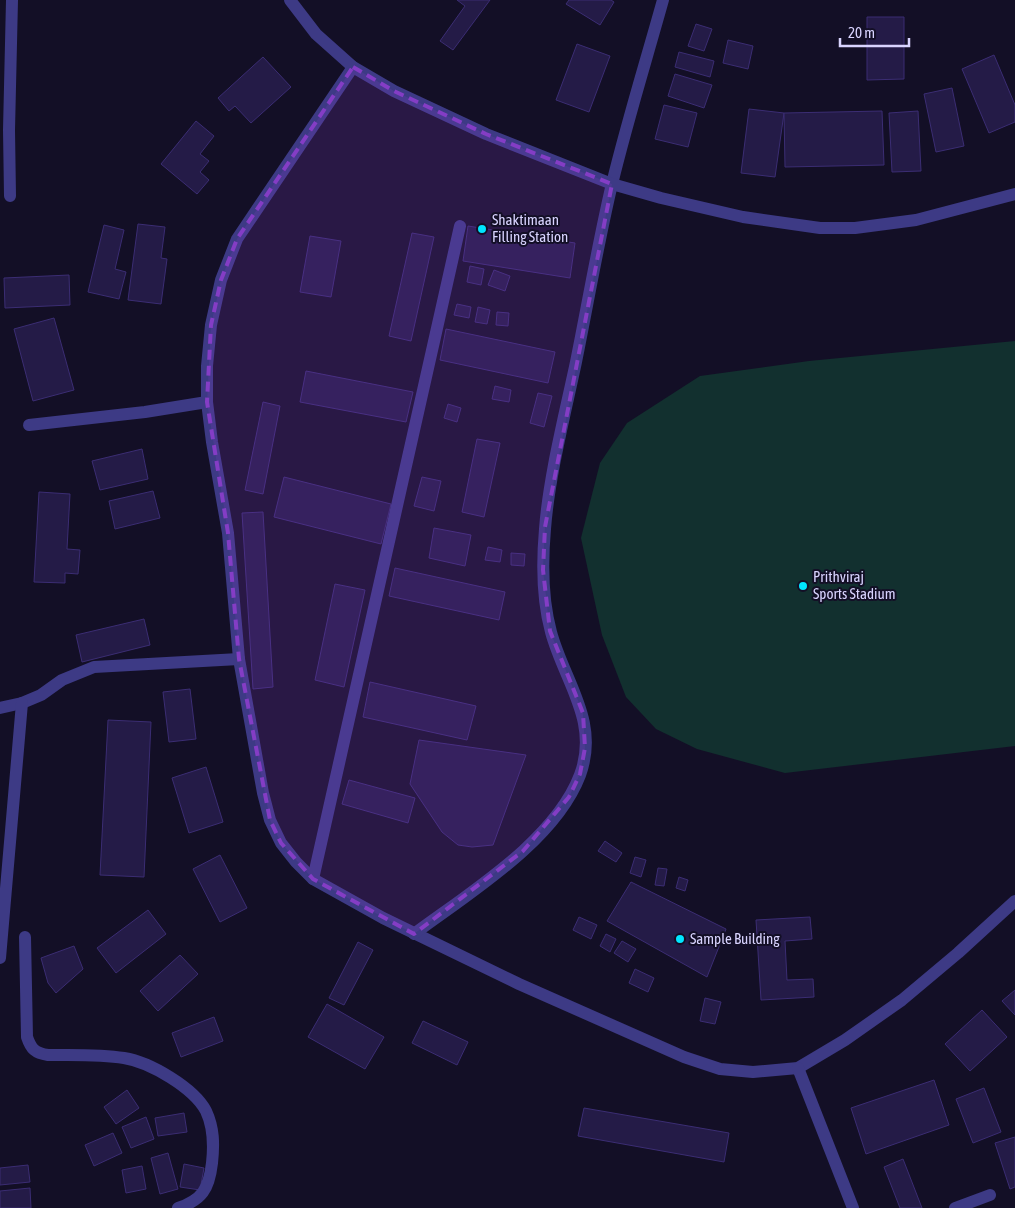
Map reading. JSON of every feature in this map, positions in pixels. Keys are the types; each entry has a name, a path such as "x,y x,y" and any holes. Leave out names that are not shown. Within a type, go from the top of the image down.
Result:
{"street":[{"path":"10,196 9,130 12,0"},
{"path":"290,0 316,34 353,67 394,91 486,134 612,184 743,218 820,228 855,228 916,220 1015,194"},
{"path":"414,934 523,851 544,831 569,797 580,774 585,748 583,713 550,631 543,570 545,526 561,433 612,184 663,0"},
{"path":"353,67 237,239 220,280 211,325 207,366 207,402 228,533 238,659 263,793 270,820 281,843 313,879 414,934 542,994 684,1057 720,1069 753,1072 798,1068 845,1040 902,1000 1015,901"},
{"path":"313,879 460,226"},
{"path":"29,425 145,412 207,402"},
{"path":"0,708 22,703 41,695 62,680 94,667 238,659"},
{"path":"0,958 22,703"},
{"path":"25,937 27,1037 30,1047 37,1053 48,1055 126,1058 172,1078 195,1097 205,1110 212,1127 214,1146 211,1174 201,1196 193,1203 178,1208"},
{"path":"798,1068 853,1208"},
{"path":"954,1208 990,1195"}],"highlighted area":[{"path":"353,67 394,91 486,134 612,184 545,527 543,570 550,631 583,713 585,748 580,774 569,797 523,851 414,934 313,879 281,843 270,820 239,659 228,533 207,402 211,325 221,280 237,239"}],"green space":[{"name":"Prithviraj Sports Stadium","path":"1015,341 1015,746 785,773 697,749 656,729 626,697 602,635 581,538 600,463 627,423 700,376 809,361"}],"building":[{"path":"457,0 490,0 453,50 440,41 465,6"},
{"path":"569,0 611,0 614,2 600,25 566,4"},
{"path":"867,17 904,17 904,79 867,80"},
{"path":"696,24 712,29 704,51 688,46"},
{"path":"728,40 753,46 748,69 723,63"},
{"path":"577,44 610,56 589,112 556,100"},
{"path":"679,52 714,61 710,77 675,67"},
{"path":"994,55 1015,105 1015,122 989,133 962,69"},
{"path":"263,57 291,87 251,123 235,106 229,111 218,98"},
{"path":"675,74 712,85 704,108 668,96"},
{"path":"952,88 964,146 936,152 924,94"},
{"path":"664,105 697,113 688,147 655,139"},
{"path":"749,109 784,113 775,177 741,173"},
{"path":"882,111 884,165 785,167 784,113"},
{"path":"918,111 921,171 892,172 889,113"},
{"path":"196,121 214,136 200,154 209,161 200,172 209,180 197,194 161,164"},
{"path":"138,224 165,227 161,258 167,259 161,304 128,300"},
{"path":"104,225 124,230 115,269 126,272 119,299 88,292"},
{"path":"468,226 575,243 570,278 463,261"},
{"path":"412,233 434,237 411,341 389,336"},
{"path":"310,236 341,241 331,297 300,292"},
{"path":"470,266 484,269 481,285 467,282"},
{"path":"494,270 510,276 505,291 488,285"},
{"path":"69,275 70,305 5,308 4,278"},
{"path":"457,304 471,307 469,318 454,315"},
{"path":"478,307 490,310 487,324 475,322"},
{"path":"497,312 509,313 508,326 496,325"},
{"path":"54,318 74,390 33,401 14,329"},
{"path":"446,329 555,352 548,383 440,360"},
{"path":"306,371 413,392 406,422 300,402"},
{"path":"495,386 511,390 509,402 492,399"},
{"path":"538,393 552,396 544,427 530,423"},
{"path":"263,402 280,406 263,494 245,490"},
{"path":"448,404 461,408 457,422 444,418"},
{"path":"477,439 500,443 484,517 462,512"},
{"path":"142,449 148,479 100,490 92,461"},
{"path":"284,477 391,504 381,544 274,517"},
{"path":"422,477 441,481 434,511 414,506"},
{"path":"153,491 160,518 115,529 109,501"},
{"path":"39,492 70,494 67,549 80,550 78,574 65,573 65,583 34,582"},
{"path":"263,512 273,687 253,689 242,513"},
{"path":"434,528 471,535 465,566 429,558"},
{"path":"488,547 502,550 500,562 485,560"},
{"path":"511,553 525,554 524,566 511,565"},
{"path":"395,568 505,592 499,620 389,596"},
{"path":"335,584 365,590 344,687 315,680"},
{"path":"144,619 150,645 82,662 76,635"},
{"path":"370,682 476,706 467,740 363,717"},
{"path":"190,689 196,739 169,742 163,692"},
{"path":"108,720 151,722 144,877 100,875"},
{"path":"419,740 526,755 493,845 472,847 458,845 442,832 410,784"},
{"path":"206,767 223,822 189,833 172,778"},
{"path":"349,780 415,798 408,823 342,804"},
{"path":"605,841 622,853 616,862 598,851"},
{"path":"220,855 247,908 220,922 193,869"},
{"path":"635,857 646,860 641,877 630,873"},
{"path":"658,868 667,869 664,886 655,885"},
{"path":"679,877 688,880 685,891 676,888"},
{"name":"Sample Building","path":"631,882 726,929 707,977 607,921"},
{"path":"148,910 166,934 116,973 97,948"},
{"path":"579,917 597,925 591,939 573,930"},
{"path":"810,917 812,939 785,941 787,980 813,979 814,997 761,1000 756,920"},
{"path":"606,934 616,939 610,952 600,946"},
{"path":"622,941 636,949 628,962 614,953"},
{"path":"358,942 373,950 344,1005 329,998"},
{"path":"74,946 83,969 56,993 48,983 41,958"},
{"path":"180,955 198,974 158,1011 140,991"},
{"path":"635,969 654,978 648,992 629,983"},
{"path":"1015,990 1015,1015 1002,1001"},
{"path":"705,998 721,1002 715,1024 700,1021"},
{"path":"327,1004 384,1037 365,1069 308,1037"},
{"path":"982,1010 1007,1037 970,1071 945,1044"},
{"path":"214,1017 223,1041 181,1057 172,1033"},
{"path":"423,1021 468,1042 457,1065 412,1043"},
{"path":"934,1080 949,1125 866,1154 851,1108"},
{"path":"984,1088 1001,1132 973,1143 956,1099"},
{"path":"127,1090 139,1108 116,1124 104,1107"},
{"path":"584,1108 729,1133 724,1162 578,1136"},
{"path":"184,1113 187,1132 158,1136 155,1118"},
{"path":"146,1117 154,1139 131,1148 122,1127"},
{"path":"113,1133 122,1153 94,1166 85,1145"},
{"path":"1015,1137 1015,1187 1010,1189 995,1143"},
{"path":"168,1153 178,1189 160,1194 151,1158"},
{"path":"903,1159 922,1208 900,1208 884,1167"},
{"path":"184,1164 204,1168 200,1190 180,1187"},
{"path":"28,1165 30,1182 0,1185 0,1168"},
{"path":"142,1166 146,1189 126,1193 122,1170"},
{"path":"30,1188 31,1208 0,1208 0,1191"}],"place":[{"name":"Shaktimaan Filling Station","path":"482,229"},
{"name":"Prithviraj Sports Stadium","path":"803,586"},
{"name":"Sample Building","path":"680,939"}]}
